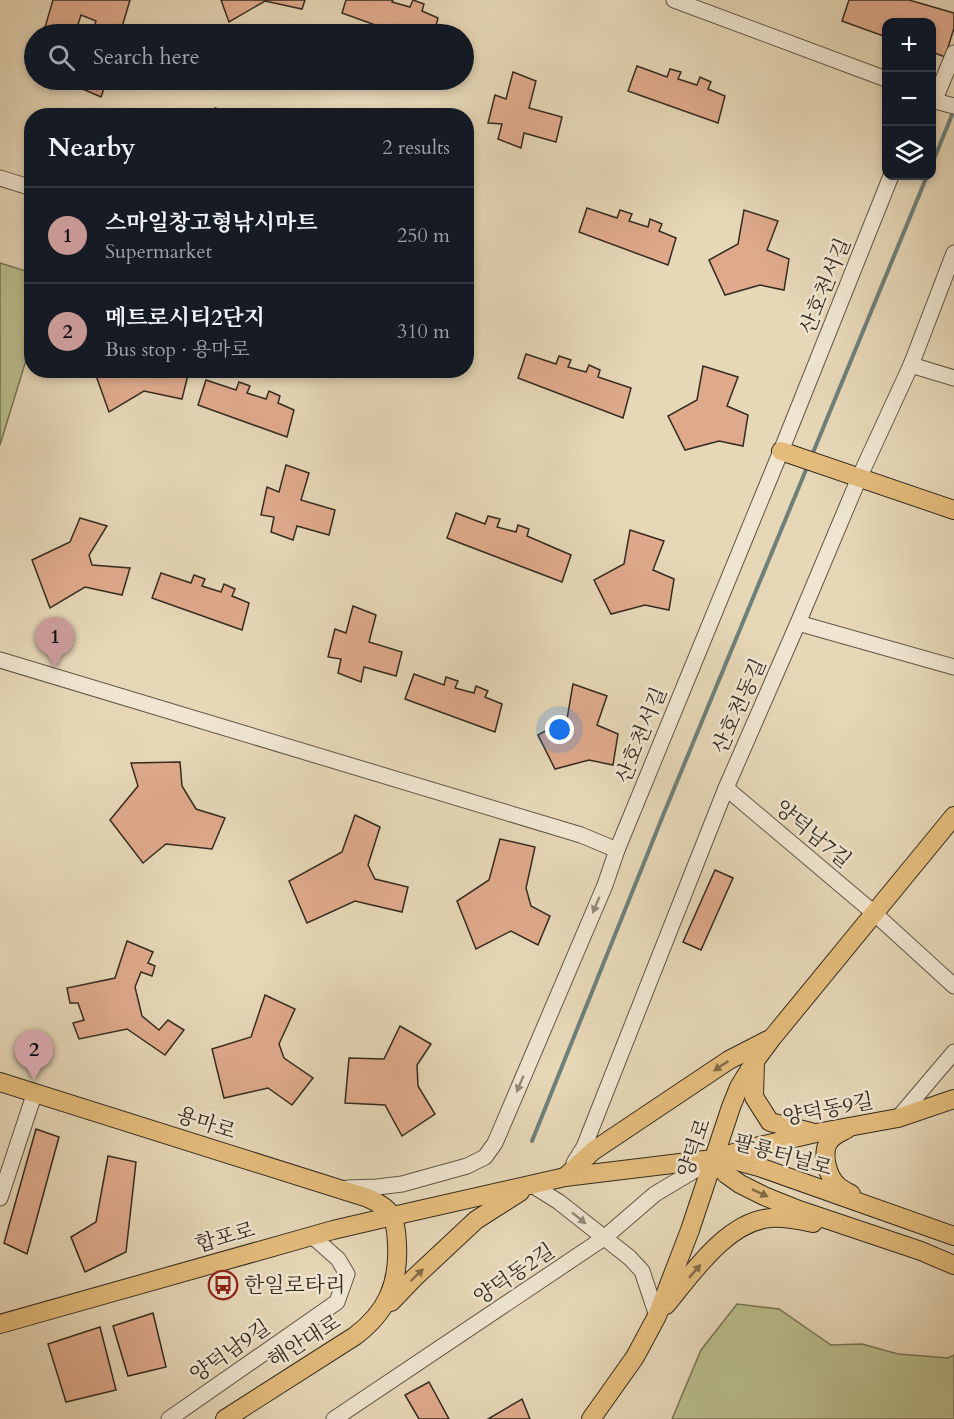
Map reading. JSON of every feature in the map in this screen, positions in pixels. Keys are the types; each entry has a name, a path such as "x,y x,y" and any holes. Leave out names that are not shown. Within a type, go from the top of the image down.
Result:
{"main road":[{"path":"781,451 954,510"},
{"name":"양덕로","path":"591,1419 635,1357 657,1316 690,1230 739,1087 772,1038 954,816"},
{"path":"565,1177 593,1151 729,1060 772,1038"},
{"path":"755,1061 754,1097 771,1122 816,1133"},
{"name":"용마로","path":"0,1082 374,1200 387,1208 393,1216"},
{"name":"양덕동9길","path":"464,1199 565,1177 713,1159 816,1133 898,1118 954,1099"},
{"path":"855,1126 837,1134 829,1141 826,1160 829,1173 839,1187 882,1210"},
{"name":"팔룡터널로","path":"713,1159 737,1161 759,1167 954,1236"},
{"name":"팔룡터널로","path":"713,1159 726,1174 764,1196 921,1251 954,1265"},
{"path":"376,1316 476,1220 527,1186"},
{"name":"합포로","path":"0,1324 312,1236 464,1199"},
{"name":"해안대로","path":"225,1419 364,1330 376,1316 390,1295 397,1274 396,1225 393,1216"},
{"path":"657,1316 725,1239 758,1220 772,1218 818,1223 868,1233"}],"street":[{"path":"674,0 882,78"},
{"path":"939,100 954,53"},
{"path":"0,178 24,186"},
{"name":"산호천서길","path":"327,1186 355,1188 402,1184 473,1164 489,1153 495,1143 605,885 617,850 889,180"},
{"name":"산호천동길","path":"565,1177 584,1147 726,788 859,478 911,365 954,253"},
{"path":"911,365 954,378"},
{"path":"798,623 954,667"},
{"path":"0,660 580,835 617,850"},
{"name":"양덕남7길","path":"726,788 874,913"},
{"path":"874,913 954,986"},
{"path":"898,1118 954,1052"},
{"path":"0,1198 35,1092"},
{"name":"양덕동2길","path":"334,1419 604,1238 655,1194 713,1159"},
{"path":"527,1186 560,1202 630,1258 642,1271 657,1316"},
{"name":"양덕남9길","path":"169,1419 337,1302 347,1274 338,1259 312,1236"}],"green space":[{"path":"0,263 24,270 24,367 0,445"},
{"path":"737,1304 779,1309 831,1345 862,1344 898,1354 948,1358 954,1355 954,1419 672,1419 701,1350"}],"building":[{"path":"53,0 130,0 123,24 95,24 96,21 81,15 78,24 46,24"},
{"path":"221,0 305,0 302,9 265,1 229,22"},
{"path":"346,0 393,0 392,2 410,7 413,0 424,4 422,11 438,18 436,24 372,24 342,13"},
{"path":"849,0 909,0 954,13 954,28 945,57 936,54 936,18 882,18 882,36 842,21"},
{"path":"637,66 667,77 670,69 681,72 678,79 697,85 700,77 711,82 708,89 725,96 718,123 628,91"},
{"path":"513,72 536,81 529,108 562,117 556,142 524,133 521,148 498,139 502,124 488,123 495,95 506,99"},
{"path":"85,90 103,90 101,97"},
{"path":"587,208 617,218 620,210 632,214 629,221 648,227 650,219 662,224 659,231 676,238 668,265 579,232"},
{"path":"744,210 778,221 767,250 789,259 784,290 760,285 725,295 709,260 738,244"},
{"path":"526,354 556,364 559,356 571,360 568,367 586,372 589,365 600,370 598,377 631,388 623,418 518,378"},
{"path":"703,366 738,377 727,406 748,415 743,446 719,441 685,450 668,416 697,400"},
{"path":"97,378 187,378 182,399 144,391 109,412"},
{"path":"206,380 236,390 239,382 250,386 247,393 266,399 269,391 280,396 278,403 294,410 287,437 198,405"},
{"path":"286,465 309,473 301,500 335,510 329,535 297,526 293,540 271,532 274,517 261,515 267,487 279,492"},
{"path":"456,513 485,524 488,516 500,519 497,527 516,532 518,525 529,529 527,536 571,555 562,582 447,538"},
{"path":"80,518 107,526 89,555 92,565 130,568 122,595 85,587 50,608 32,560 70,542"},
{"path":"630,530 664,541 653,570 674,579 669,610 645,605 611,614 594,580 624,564"},
{"path":"161,573 191,583 194,575 205,579 202,586 221,592 224,584 235,589 232,596 249,603 242,630 152,598"},
{"path":"353,606 376,615 369,642 402,652 396,676 364,667 361,682 338,673 341,659 328,657 335,629 346,633"},
{"path":"414,674 444,685 446,677 458,681 455,688 474,693 476,686 488,691 485,697 502,704 495,732 405,699"},
{"path":"573,684 607,696 597,725 618,734 613,765 589,760 555,769 538,735 567,719"},
{"path":"180,762 182,786 196,809 225,818 212,849 166,844 143,863 110,820 138,786 131,763"},
{"path":"355,815 380,827 368,865 375,879 408,887 402,912 355,901 307,923 289,881 342,852"},
{"path":"500,839 535,847 526,888 531,906 550,916 538,945 511,931 476,949 457,901 489,880"},
{"path":"715,870 733,878 701,950 683,942"},
{"path":"127,941 153,952 148,963 155,966 152,976 141,972 135,987 142,1016 159,1030 168,1020 184,1030 165,1055 127,1029 79,1039 73,1023 84,1020 78,1003 70,1003 67,988 115,978"},
{"path":"265,995 295,1009 279,1044 284,1058 313,1078 292,1105 268,1088 224,1098 212,1049 251,1037"},
{"path":"400,1026 431,1044 417,1065 418,1086 435,1114 402,1136 385,1105 345,1103 349,1058 384,1059"},
{"path":"36,1129 59,1137 27,1254 4,1243"},
{"path":"108,1156 136,1162 126,1252 85,1272 71,1237 96,1222"},
{"path":"153,1313 166,1367 128,1376 113,1326"},
{"path":"100,1327 116,1390 66,1402 48,1344"},
{"path":"429,1382 449,1419 419,1419 405,1395"},
{"path":"522,1399 530,1419 488,1419"}],"waterway":[{"path":"936,154 954,110"},
{"path":"812,455 925,180"},
{"path":"532,1141 808,465"}],"place":[{"name":"스마일창고형낚시마트","path":"55,667"},
{"name":"메트로시티2단지","path":"34,1080"},
{"name":"한일로타리","path":"223,1285"}]}
